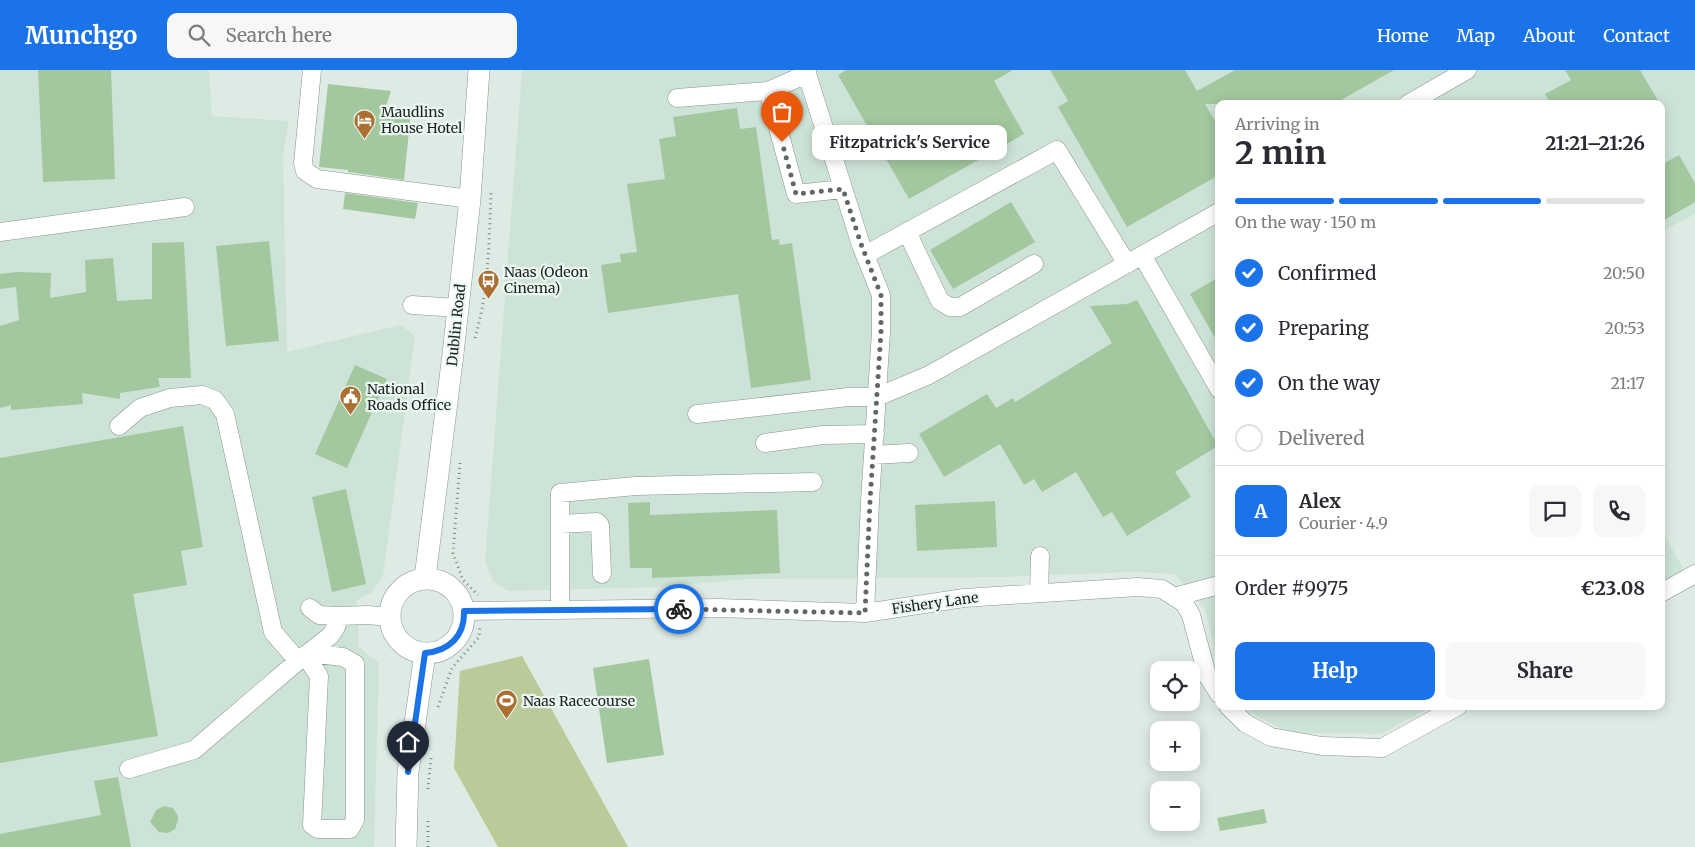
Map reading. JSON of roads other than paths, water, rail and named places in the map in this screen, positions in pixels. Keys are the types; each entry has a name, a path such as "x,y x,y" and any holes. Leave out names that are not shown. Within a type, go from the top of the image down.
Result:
{"main road":[{"name":"Dublin Road","path":"425,578 470,199 479,70"},
{"path":"425,578 439,580 450,586 473,611 458,637 451,644 436,652 425,653 414,651 401,643 392,630 390,617 391,607 401,588 410,582 425,578"},
{"path":"406,847 408,772 425,653"}],"street":[{"path":"312,70 304,163 306,171 317,179 470,199"},
{"path":"1417,100 1467,70"},
{"path":"677,98 768,91 807,72 843,189 865,255 881,295 881,332 865,613"},
{"path":"768,91 796,194 843,189"},
{"path":"865,255 1057,150 1135,259 1215,383"},
{"path":"0,232 185,208"},
{"path":"697,414 848,397 877,397 929,375 1215,214"},
{"path":"906,232 940,301 950,307 960,307 1034,264"},
{"path":"412,305 458,308"},
{"path":"120,426 140,408 170,398 202,395 216,400 226,414 273,632 304,656 319,676 312,825 318,829 350,829 356,820 355,664 343,657 304,656"},
{"path":"765,443 823,435 875,434"},
{"path":"873,454 909,452"},
{"path":"560,610 560,493 636,486 813,482"},
{"path":"560,524 597,522 600,525 602,574"},
{"path":"1039,593 1040,556"},
{"path":"1665,592 1695,574"},
{"path":"1174,596 1215,586"},
{"name":"Fishery Lane","path":"473,611 719,608 865,613 964,598 1138,587 1162,589 1184,603 1191,615 1207,675 1215,688"},
{"path":"310,608 320,615 390,617"},
{"path":"129,769 194,750 330,636 339,616"},
{"path":"1232,710 1245,723 1271,737 1322,746 1382,748 1451,710"}],"place":[{"name":"Maudlins House Hotel","path":"365,139"},
{"name":"Fitzpatrick's Service","path":"782,142"},
{"name":"Naas (Odeon Cinema)","path":"488,299"},
{"name":"National Roads Office","path":"351,416"},
{"name":"Naas Racecourse","path":"507,720"}]}
